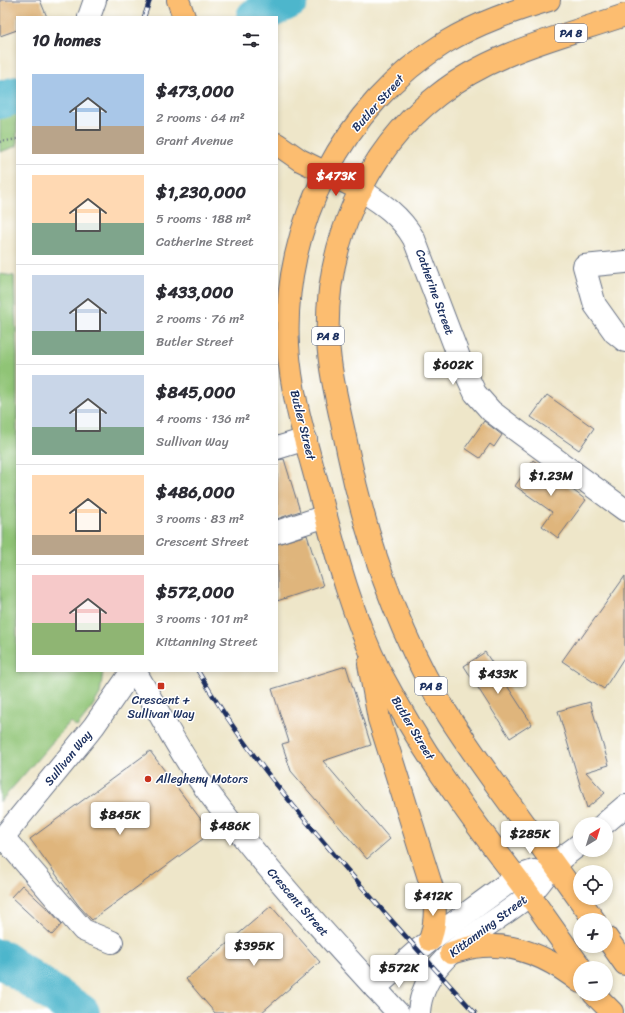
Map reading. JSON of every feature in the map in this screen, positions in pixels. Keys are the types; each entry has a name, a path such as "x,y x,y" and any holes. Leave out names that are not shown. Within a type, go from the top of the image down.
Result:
{"main road":[{"name":"Butler Street","path":"549,0 488,21 448,41 414,65 362,116 326,173 305,219 293,267 288,308 288,346 298,410 344,581 378,668 417,737 456,796 576,961"},
{"name":"PA 8","path":"589,913 461,735 422,671 396,612 365,523 334,387 328,341 329,298 335,260 345,226 361,190 386,147 424,106 456,81 480,67 517,51 625,15"},
{"path":"278,145 300,160 361,190"},
{"path":"364,635 379,719 433,891 435,921 430,940"},
{"path":"451,953 473,947 488,945 513,947 544,958 573,977"},
{"path":"613,947 625,964"},
{"path":"601,1001 612,1013"},
{"path":"604,1001 612,1013"}],"street":[{"path":"89,16 95,0"},
{"name":"Catherine Street","path":"361,190 387,207 407,226 422,257 462,365 471,385 482,402 520,433 625,510"},
{"path":"625,262 584,266 595,305 615,333 625,341"},
{"path":"278,448 306,439"},
{"path":"278,532 326,516"},
{"name":"Sullivan Way","path":"2,839 94,726 131,672"},
{"name":"Crescent Street","path":"136,672 173,738 205,787 283,886 374,988"},
{"path":"612,817 625,806"},
{"path":"2,839 83,930 112,942"},
{"name":"Kittanning Street","path":"419,1013 421,997 429,978 435,969 451,953 529,895 555,864 573,850"},
{"name":"Kittanning Street","path":"374,988 430,940 516,877 555,864"},
{"path":"374,988 398,1013"}],"path":[{"path":"0,142 16,139"}],"green space":[{"path":"16,114 16,146 0,152 0,118"},
{"path":"0,274 14,276 16,328 16,672 103,672 100,694 77,727 70,722 0,802"}],"building":[{"path":"0,0 40,0 47,16 16,16 16,30 0,36"},
{"path":"547,395 594,428 579,450 531,417"},
{"path":"484,421 502,435 494,447 490,444 480,458 465,448"},
{"path":"284,459 300,511 278,519 278,460"},
{"path":"533,460 586,500 558,538 542,526 552,512 515,486"},
{"path":"307,535 323,586 278,601 278,544"},
{"path":"625,576 625,656 604,689 562,661 579,637 581,638"},
{"path":"485,652 532,724 510,738 464,666"},
{"path":"346,666 371,745 323,761 390,839 367,859 291,771 282,744 289,742 272,689"},
{"path":"590,702 609,765 586,772 605,793 587,808 558,711"},
{"path":"150,751 211,833 92,920 79,906 30,839"},
{"path":"22,885 62,924 52,935 11,897"},
{"path":"271,906 320,962 261,1013 215,1013 186,979"}],"waterway":[{"path":"257,16 290,0"},
{"path":"0,100 16,95"},
{"path":"0,958 81,1013"}],"railway":[{"path":"144,16 150,0"},
{"path":"199,672 226,716 289,800 378,906 475,1013"}],"place":[{"name":"Crescent + Sullivan Way","path":"161,686"},
{"name":"Allegheny Motors","path":"148,779"}]}
